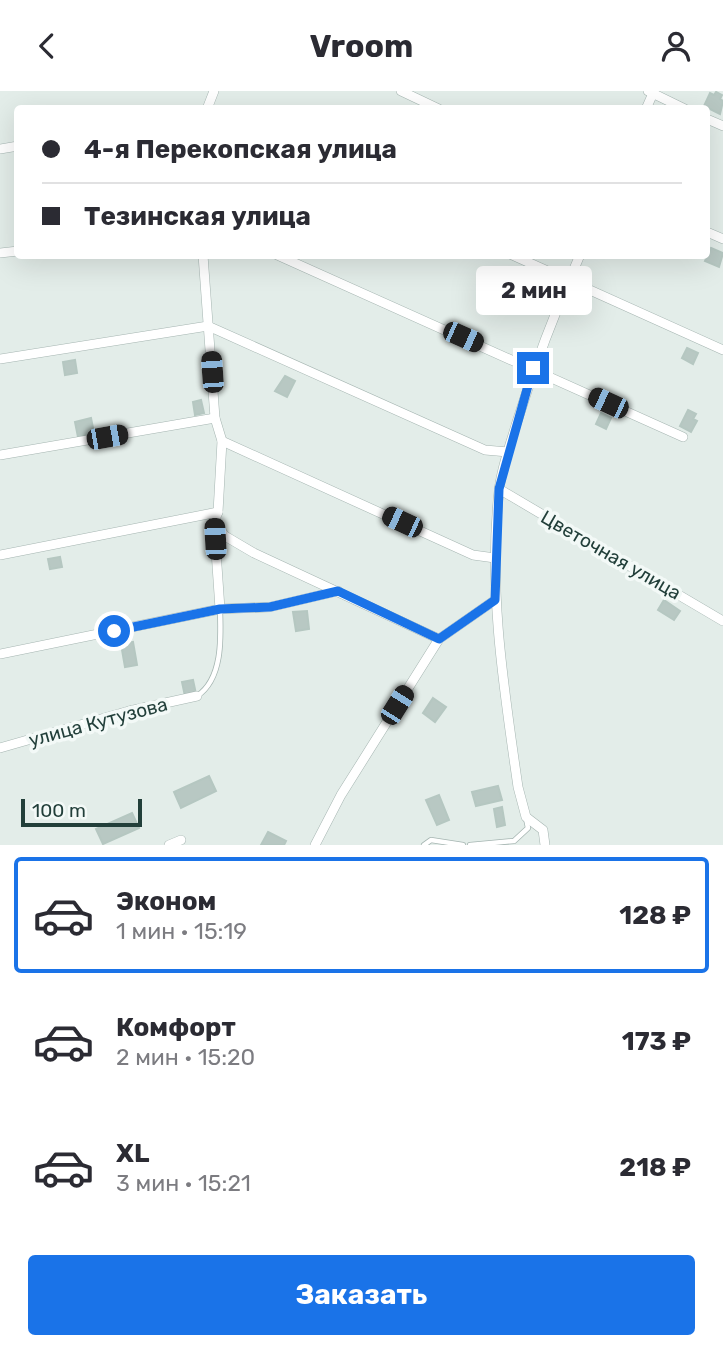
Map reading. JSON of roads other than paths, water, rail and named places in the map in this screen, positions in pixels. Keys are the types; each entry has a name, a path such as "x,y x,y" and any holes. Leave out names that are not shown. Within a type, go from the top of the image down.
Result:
{"street":[{"path":"401,91 431,105"},
{"path":"652,92 677,105"},
{"path":"203,259 215,418 222,441 218,512 214,522 220,609"},
{"path":"285,259 683,437"},
{"path":"520,259 568,283 723,350"},
{"path":"545,845 543,830 526,817 518,787 495,600 495,558 499,489 508,452 533,368 578,259"},
{"path":"0,359 208,326 485,450 508,452"},
{"path":"0,455 215,418"},
{"path":"222,441 473,555 495,558"},
{"name":"Цветочная улица","path":"499,489 723,621"},
{"path":"0,555 218,512"},
{"path":"214,522 225,536 254,553 439,639"},
{"path":"0,654 220,609 270,607 338,591"},
{"path":"315,845 341,795 439,639 495,600"},
{"name":"улица Кутузова","path":"0,748 129,711 197,697"},
{"path":"169,845 181,840"}],"lane":[{"path":"197,697 204,692 221,646 220,609"},
{"path":"470,845 514,841 528,828 526,817"},
{"path":"424,845 431,840 463,845"}]}
